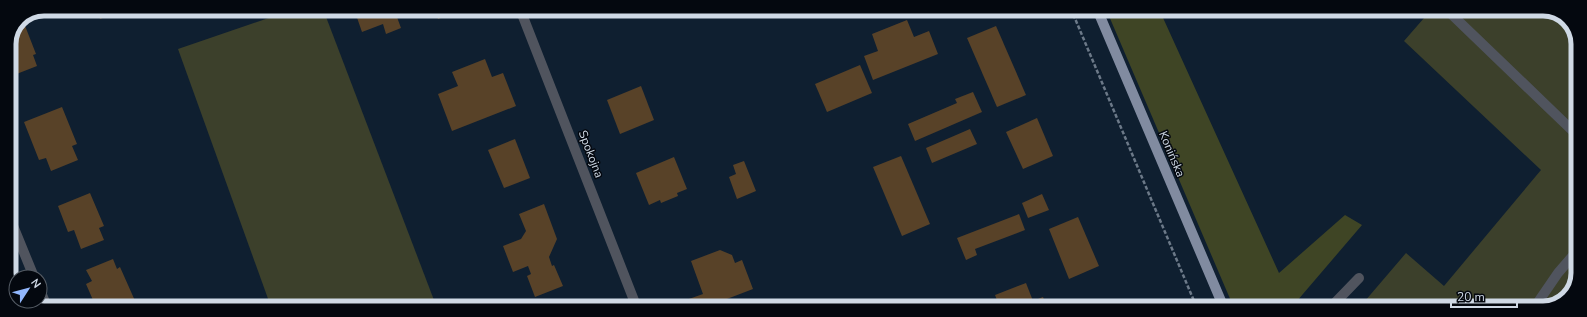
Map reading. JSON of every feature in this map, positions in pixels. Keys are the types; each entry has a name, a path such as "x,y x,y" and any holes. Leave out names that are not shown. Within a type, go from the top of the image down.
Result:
{"main road":[{"name":"Konińska","path":"1100,16 1221,301"}],"street":[{"name":"Spokojna","path":"523,16 634,301"},
{"path":"1453,16 1571,129"},
{"path":"16,234 31,269"},
{"path":"1539,301 1558,273 1571,258"},
{"path":"1337,301 1359,278"}],"path":[{"path":"1074,16 1194,301"}],"green space":[{"path":"275,16 326,16 434,301 269,301 178,49"},
{"path":"1109,16 1162,16 1279,273 1345,215 1362,225 1297,301 1231,301"},
{"path":"1426,16 1542,16 1557,20 1564,26 1569,34 1571,43 1571,272 1567,287 1557,297 1546,301 1365,301 1406,253 1444,286 1541,170 1404,41"}],"building":[{"path":"99,16 108,16 100,19"},
{"path":"356,16 397,16 401,28 386,34 383,24 362,32"},
{"path":"437,16 446,16 438,19"},
{"path":"907,20 914,37 929,31 938,54 873,80 864,56 878,51 872,34"},
{"path":"24,24 36,54 33,55 37,66 16,74 16,44 18,34"},
{"path":"996,26 1026,95 997,107 967,38"},
{"path":"485,59 492,77 503,73 516,106 452,131 438,94 458,86 452,72"},
{"path":"860,65 872,93 827,112 815,84"},
{"path":"641,86 654,120 620,134 607,100"},
{"path":"973,92 982,112 915,141 908,124 957,103 955,99"},
{"path":"62,107 77,144 72,146 78,160 51,171 46,158 39,160 24,122"},
{"path":"1037,118 1053,156 1023,169 1006,132"},
{"path":"970,129 977,144 932,163 926,148"},
{"path":"515,139 530,178 504,188 488,150"},
{"path":"901,156 930,224 902,236 873,167"},
{"path":"674,157 687,189 677,193 678,196 661,203 660,200 649,205 636,173"},
{"path":"744,161 756,191 737,199 729,177 736,174 733,165"},
{"path":"90,193 104,226 99,228 104,240 81,249 74,230 68,232 58,206"},
{"path":"1042,194 1049,210 1028,218 1022,203"},
{"path":"544,204 557,239 549,257 552,266 554,265 563,286 535,297 527,276 531,274 528,266 513,272 503,246 521,239 526,231 519,214"},
{"path":"1019,214 1025,230 975,249 977,255 966,260 957,238"},
{"path":"1078,217 1099,266 1069,279 1049,229"},
{"path":"720,250 732,255 735,263 742,260 753,289 722,301 686,301 703,294 691,261"},
{"path":"113,259 117,269 120,267 135,301 93,301 86,284 92,281 86,270"},
{"path":"1026,283 1033,301 997,301 995,295"},
{"path":"1043,297 1044,301 1033,301"}]}
